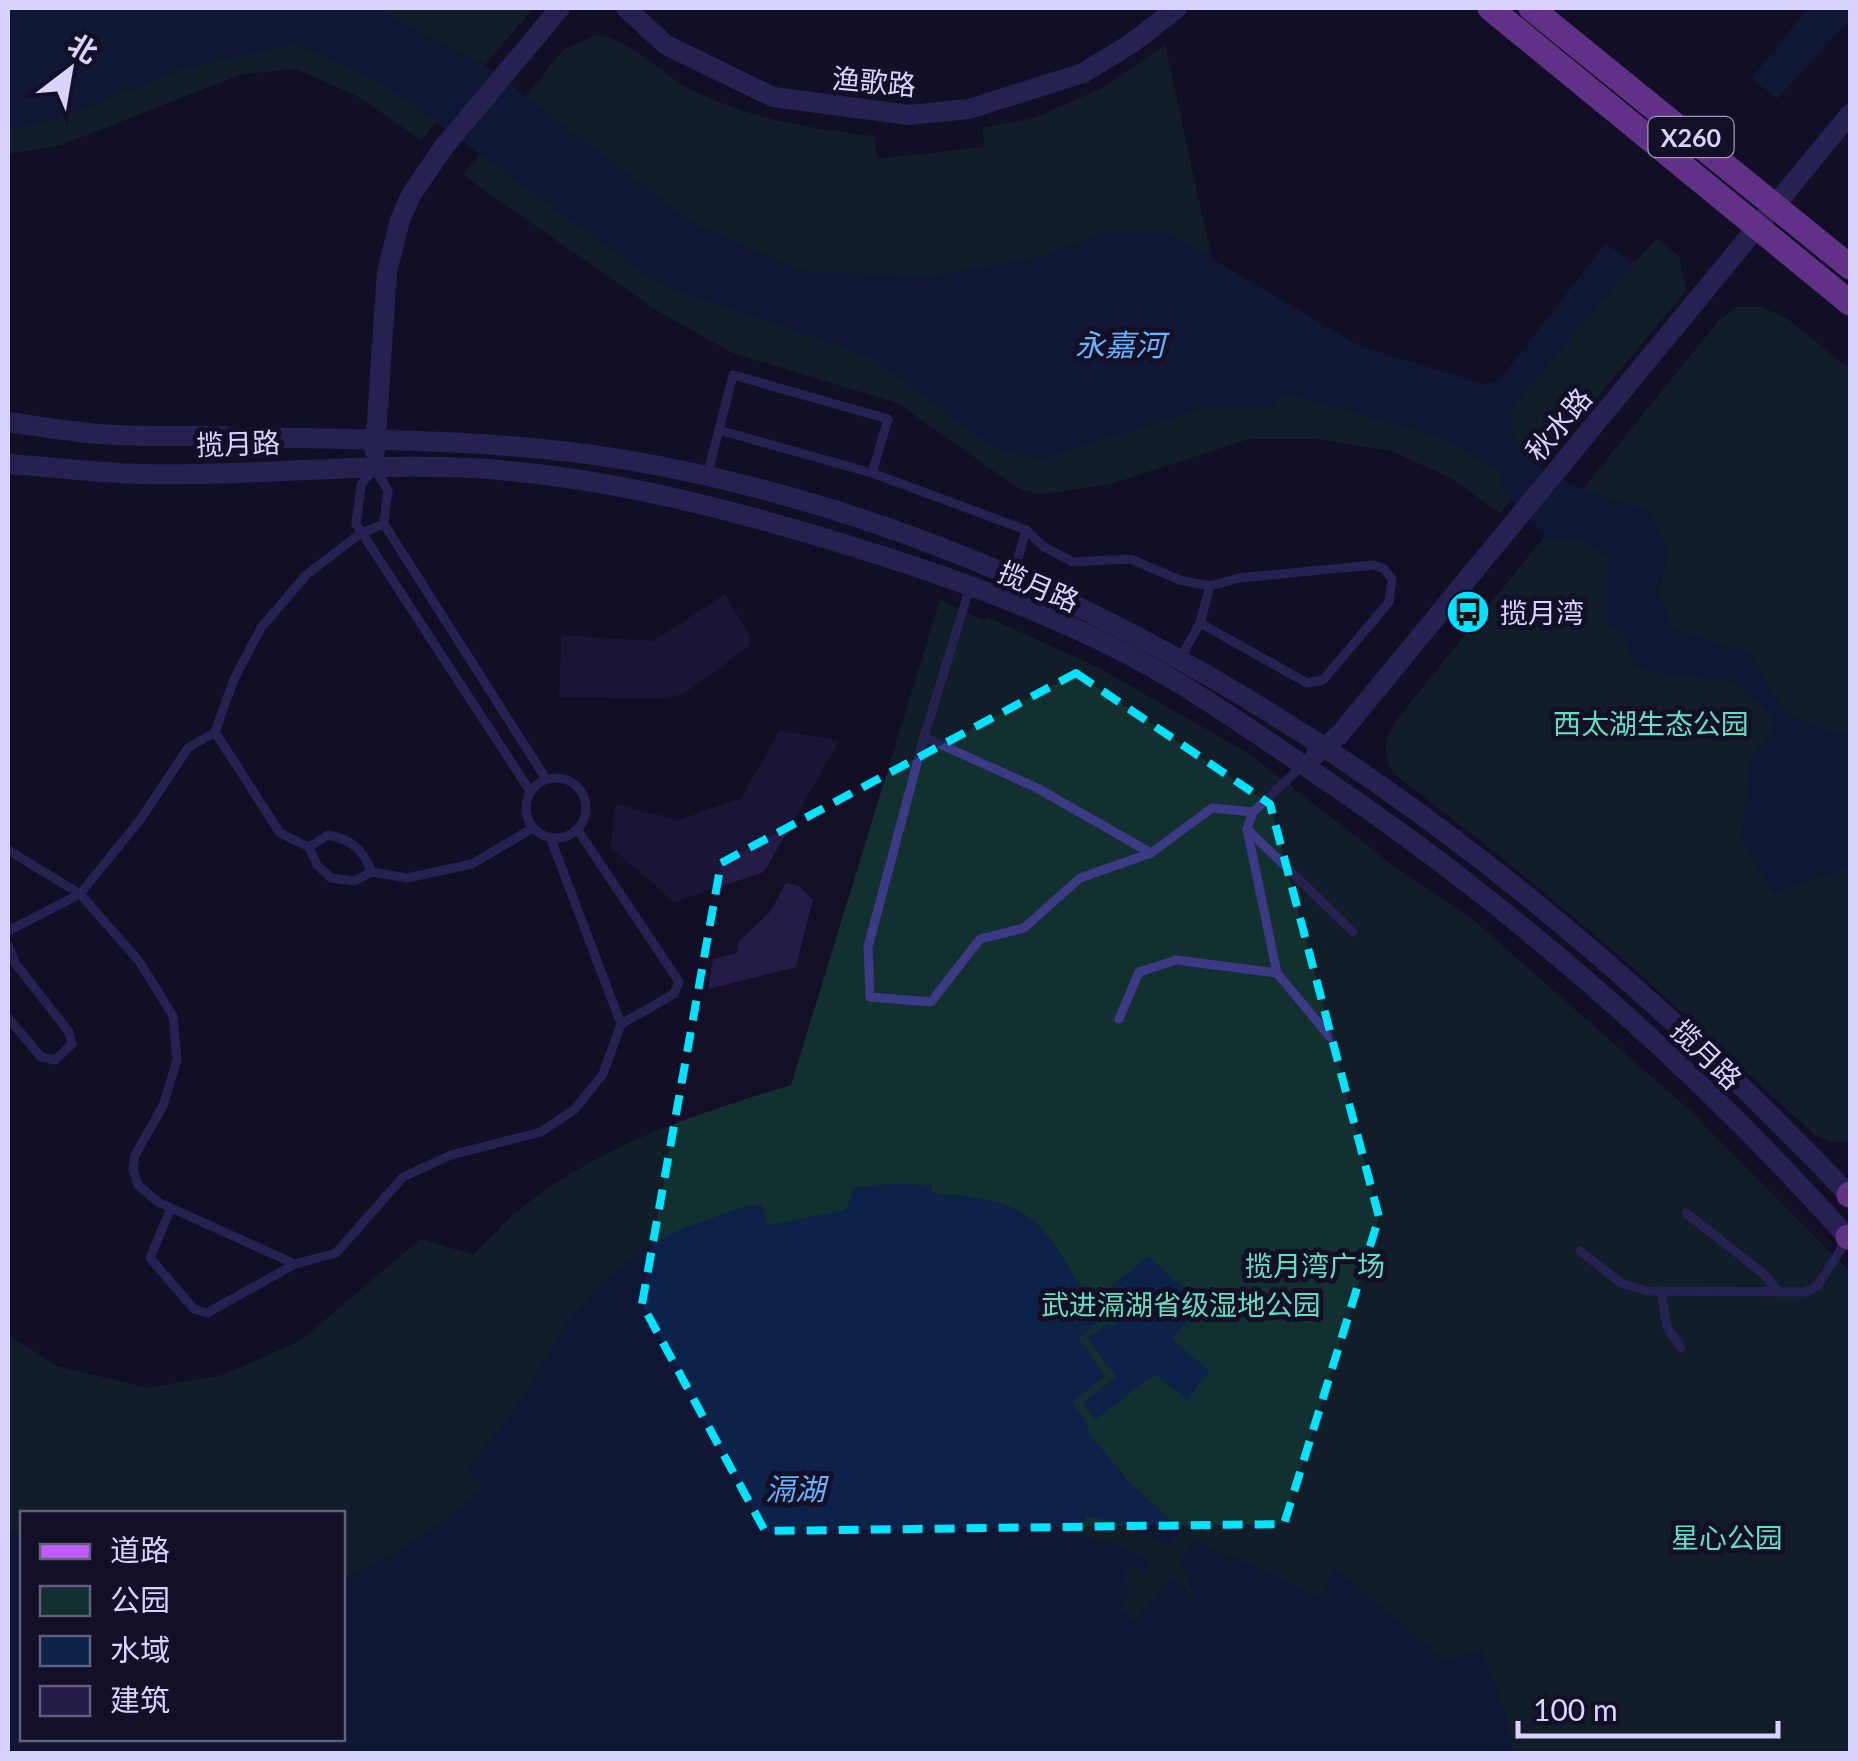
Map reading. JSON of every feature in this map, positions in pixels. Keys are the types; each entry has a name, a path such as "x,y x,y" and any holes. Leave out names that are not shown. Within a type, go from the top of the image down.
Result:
{"main road":[{"name":"X260","path":"1490,8 1766,215 1850,267"},
{"name":"X260","path":"1532,8 1766,215 1850,303"}],"street":[{"path":"374,468 388,271 393,244 411,195 442,148 560,8"},
{"name":"渔歌路","path":"626,8 666,45 774,97 909,115 969,109 1084,73 1177,8"},
{"name":"秋水路","path":"1303,765 1340,734 1850,114"},
{"name":"揽月路","path":"8,422 101,434 520,446 707,476 932,543 1137,638 1326,746 1412,805 1668,1014 1850,1195"},
{"name":"揽月路","path":"8,464 145,474 374,468 516,471 614,484 698,503 812,534 970,587 1128,654 1202,696 1396,829 1557,956 1651,1037 1814,1197 1850,1238"},
{"path":"1850,1195 1850,1238"}],"lane":[{"path":"707,476 733,375 888,419 872,473"},
{"path":"719,430 872,473 1026,530 1044,547 1073,562 1130,559 1180,580 1210,586 1240,578 1374,566 1384,569 1392,579 1389,602 1323,680 1307,684 1200,624"},
{"path":"530,791 356,524 361,485 374,468 388,490 384,524 546,779"},
{"path":"8,930 80,894 140,820 188,748 214,732 234,679 262,628 306,575 362,533 384,524"},
{"path":"1012,578 1026,530"},
{"path":"1179,661 1200,624 1210,586"},
{"path":"970,587 924,737 868,947 870,997 931,1002 980,939 1024,928 1080,878 1152,853 1212,808 1253,812"},
{"path":"214,732 280,832 309,846 317,865 331,878 354,881 372,872 406,878 472,864 533,828"},
{"path":"924,737 1037,788 1152,853"},
{"path":"1303,765 1253,812 1247,829 1277,973 1330,1037"},
{"path":"546,779 566,780 581,792 586,811 578,829 560,838 533,828 526,810 530,791 546,779"},
{"path":"578,829 679,982 674,994 620,1024"},
{"path":"1247,829 1352,932"},
{"path":"309,846 328,835 348,839 364,852 372,872"},
{"path":"172,1208 150,1258 194,1309 207,1313 295,1264 336,1253 403,1177 451,1155 541,1132 574,1110 604,1074 620,1024 550,837"},
{"path":"8,850 80,894 138,961 173,1016 177,1060 164,1106 135,1155 133,1170 138,1185 158,1202 295,1264"},
{"path":"8,946 16,963 69,1032 72,1044 55,1060 41,1056 8,1018"},
{"path":"1119,1018 1139,972 1176,960 1277,973"},
{"path":"1686,1213 1765,1275 1778,1292"},
{"path":"1580,1251 1631,1288 1806,1292 1818,1285 1850,1238"},
{"path":"1661,1291 1667,1328 1681,1348"}],"highlighted area":[{"path":"1076,673 1270,804 1379,1217 1284,1524 765,1531 642,1304 721,863"}],"green space":[{"path":"8,8 533,8 421,140 359,97 296,69 242,74 61,145 8,154"},
{"path":"596,35 621,43 688,88 732,107 802,126 874,136 877,159 985,147 982,128 1034,118 1103,88 1165,45 1233,356 1484,423 1657,239 1679,256 1686,291 1500,513 1451,478 1391,451 1318,439 1249,439 1110,484 1043,494 1021,490 898,403 733,353 658,311 463,175 563,50"},
{"name":"西太湖生态公园","path":"1736,307 1761,307 1788,319 1850,370 1850,1142 1832,1142 1815,1135 1629,964 1393,773 1386,751 1399,717 1716,324"},
{"name":"揽月湾广场","path":"940,600 1095,666 1248,753 1400,871 1472,919 1688,1109 1850,1272 1850,1753 8,1753 8,1335 57,1366 147,1388 223,1375 300,1341 421,1239 473,1255 511,1217 566,1177 627,1144 690,1118 791,1085"}],"water":[{"name":"永嘉河","path":"8,8 376,8 479,61 693,223 802,270 928,277 1043,256 1098,233 1165,231 1359,346 1483,384 1498,382 1605,244 1635,263 1513,407 1512,431 1521,448 1551,474 1592,493 1651,510 1668,551 1660,593 1672,629 1751,653 1787,710 1812,725 1850,734 1850,868 1773,895 1741,839 1751,756 1774,729 1771,715 1734,682 1634,669 1625,637 1608,624 1608,556 1579,539 1549,541 1502,489 1500,473 1440,437 1283,393 1275,407 1205,408 1041,459 995,449 870,357 658,284 383,84 295,44 183,69 54,121 8,130"},
{"path":"1808,8 1850,8 1850,19 1777,99 1752,78"},
{"name":"滆湖","path":"932,1185 932,1193 983,1199 1020,1211 1048,1236 1089,1302 1098,1296 1110,1312 1078,1338 1105,1376 1072,1402 1089,1426 1086,1430 1130,1483 1181,1530 1166,1547 1138,1530 1108,1520 1086,1517 1086,1521 1058,1527 1059,1532 1119,1546 1152,1564 1146,1572 1135,1566 1127,1568 1122,1583 1130,1592 1119,1608 1135,1621 1171,1577 1196,1600 1179,1561 1196,1540 1321,1597 1335,1568 1445,1660 1481,1650 1503,1706 1515,1753 8,1753 8,1530 20,1536 20,1741 345,1741 345,1576 417,1538 483,1488 466,1468 511,1414 570,1318 602,1283 644,1248 669,1234 748,1205 761,1204 768,1225 846,1210 853,1188"},
{"path":"1148,1256 1202,1304 1172,1339 1210,1371 1187,1400 1155,1374 1095,1420 1083,1403 1116,1376 1087,1338 1128,1313 1105,1292"}],"building":[{"path":"725,594 751,638 749,646 685,693 664,699 559,697 562,635 654,641"},
{"path":"780,730 839,741 764,872 674,902 611,847 616,804 678,820 741,798"},
{"path":"786,883 798,885 813,900 796,967 708,989 713,959 737,953 738,942 770,912"}],"place":[{"name":"揽月湾","path":"1468,612"}],"park label":[{"name":"武进滆湖省级湿地公园","path":"1181,1304"},
{"name":"星心公园","path":"1727,1537"}]}
